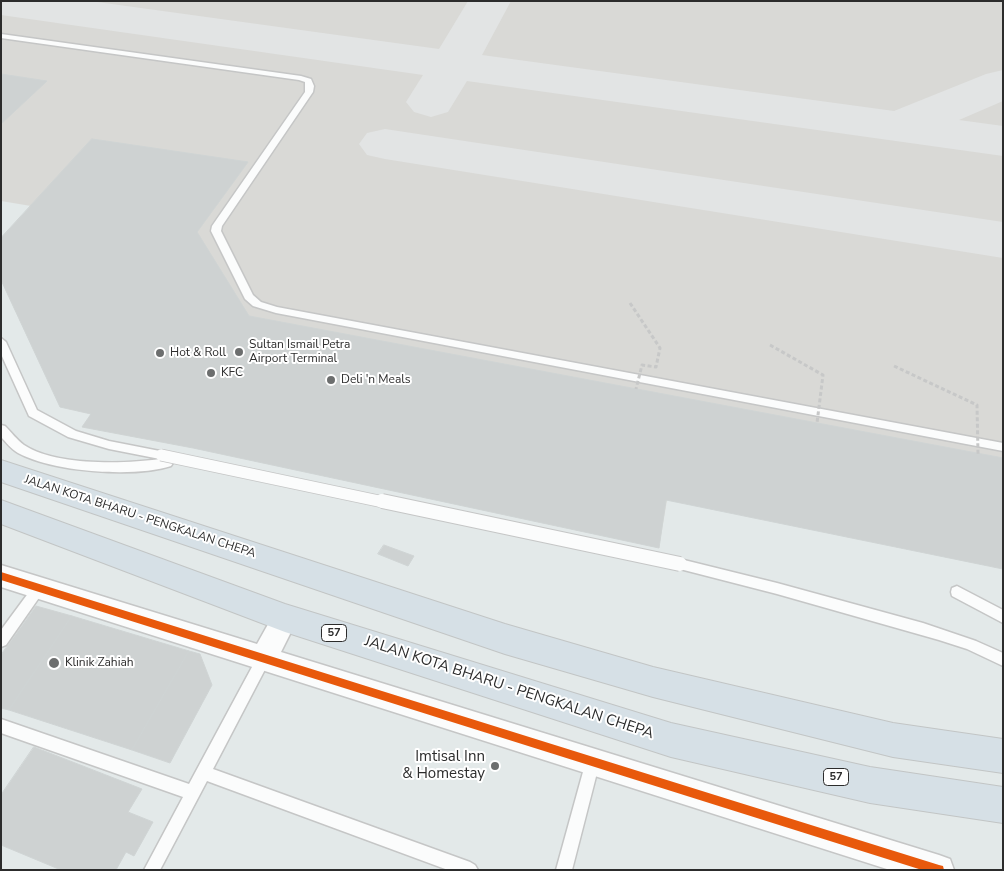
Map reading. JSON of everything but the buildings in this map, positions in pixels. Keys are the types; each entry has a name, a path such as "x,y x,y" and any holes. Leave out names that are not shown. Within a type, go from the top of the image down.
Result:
{"main road":[{"name":"JALAN KOTA BHARU - PENGKALAN CHEPA","path":"1,471 505,639 653,682 892,740 1003,756"},
{"name":"JALAN KOTA BHARU - PENGKALAN CHEPA","path":"1,512 286,618 672,740 870,785 1003,805"}],"street":[{"path":"1,576 939,870"},
{"path":"264,658 286,618"}],"lane":[{"path":"1,36 301,78 308,81 310,86 309,92 217,226 218,235 249,297 257,304 276,310 1003,448"},
{"path":"1,342 33,412 72,434 109,445 749,580 951,636 984,649 1003,660"},
{"path":"1,429 21,450 53,460 103,467 167,463"},
{"path":"1,641 39,588"},
{"path":"957,592 1003,617"},
{"path":"152,870 264,658"},
{"path":"1,726 193,793"},
{"path":"564,870 593,761"},
{"path":"204,772 470,870"}],"path":[{"path":"630,303 660,348 656,367 642,365 636,389"},
{"path":"770,345 823,375 817,423"},
{"path":"894,366 977,405 978,454"}],"shaded area":[{"path":"1,1 1003,1 1003,569 667,500 659,548 193,448 82,427 91,414 60,407 1,280 1,238 31,206 1,201"}],"taxiway":[{"path":"453,65 490,1"},
{"path":"1,2 453,65"},
{"path":"431,102 453,65"},
{"path":"453,65 1003,141"},
{"path":"900,126 1003,84"},
{"path":"385,144 1003,240"}],"cycle path":[{"path":"1,576 939,870"}],"place":[{"name":"Sultan Ismail Petra Airport Terminal","path":"239,352"},
{"name":"Hot & Roll","path":"160,353"},
{"name":"KFC","path":"211,373"},
{"name":"Deli 'n Meals","path":"331,380"},
{"name":"Klinik Zahiah","path":"54,663"},
{"name":"Imtisal Inn & Homestay","path":"495,766"}]}
